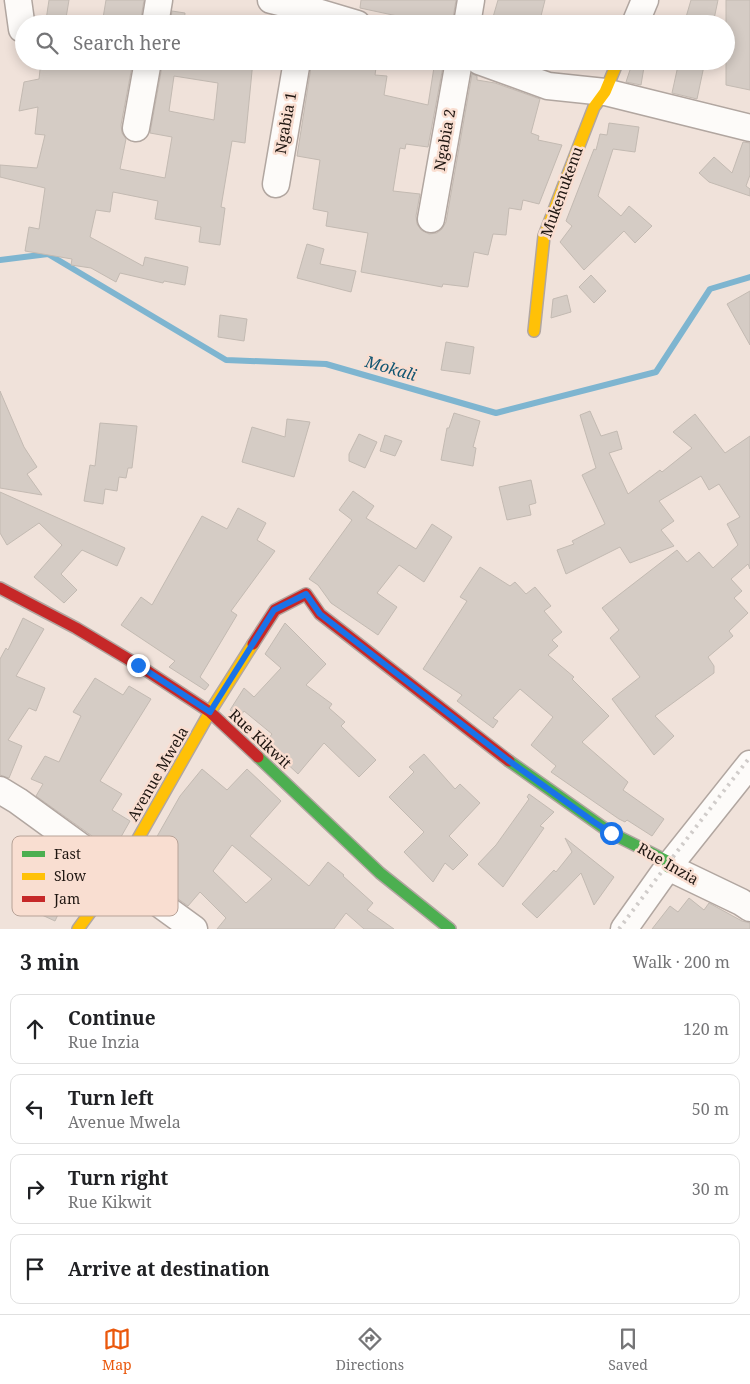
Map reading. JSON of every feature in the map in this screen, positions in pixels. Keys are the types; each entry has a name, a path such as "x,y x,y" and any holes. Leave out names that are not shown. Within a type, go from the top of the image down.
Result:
{"street":[{"path":"18,0 20,15"},
{"path":"156,15 159,0"},
{"path":"271,0 322,15"},
{"path":"468,15 471,0"},
{"path":"639,15 645,0"},
{"path":"136,128 146,70"},
{"name":"Ngabia 1","path":"276,184 295,70"},
{"name":"Ngabia 2","path":"431,219 457,70"},
{"path":"504,70 548,86 605,92 750,128"},
{"name":"Mukenukenu","path":"534,331 544,236 594,107 605,92 614,70"},
{"name":"Rue Kikwit","path":"0,588 76,628 138,665 210,712 380,873 450,929"},
{"name":"Avenue Mwela","path":"140,836 210,712 274,610 306,594"},
{"name":"Rue Inzia","path":"306,594 320,614 508,760 594,822 611,833 669,862 668,867 750,908"},
{"path":"624,929 668,867 750,764"},
{"path":"0,790 66,836"},
{"name":"Avenue Mwela","path":"78,929 87,916"},
{"path":"176,916 194,929"}],"building":[{"path":"49,0 69,0 66,15 47,15"},
{"path":"106,0 144,0 142,15 104,15"},
{"path":"361,0 456,0 454,15 393,15 360,8"},
{"path":"498,0 545,0 541,15 494,15"},
{"path":"691,0 718,0 715,15 687,15"},
{"path":"726,0 750,0 750,90 726,85 726,70 735,70 735,15 726,15"},
{"path":"172,11 185,13 185,15 171,15"},
{"path":"40,70 131,70 121,125 122,133 126,139 120,169 165,178 172,137 150,133 161,70 252,70 245,143 232,141 221,207 225,208 220,245 199,242 201,227 155,219 158,201 113,192 110,212 96,210 90,237 143,266 145,257 188,267 185,285 164,281 163,283 120,273 116,282 91,268 71,265 72,259 25,251 29,227 39,229 45,188 0,177 0,165 37,168 45,135 35,134 38,107 19,111 24,82 39,79","holes":["174,76 218,83 214,120 169,111"]},
{"path":"311,70 376,70 375,75 387,76 384,95 428,105 434,70 442,70 428,147 406,144 405,149 400,148 393,191 420,194 416,216 417,224 421,230 429,234 437,233 446,222 472,74 477,76 477,80 495,83 540,99 531,133 539,136 538,140 562,145 539,204 523,200 521,210 509,208 506,235 493,234 488,255 474,252 468,287 443,284 442,287 361,272 368,233 326,226 328,212 313,209 320,160 297,156"},
{"path":"630,70 644,70 641,85 626,82"},
{"path":"677,70 703,70 697,99 672,93"},
{"path":"609,123 639,127 635,152 613,149 598,196 621,216 629,206 652,226 635,243 624,231 584,270 560,242 572,226 566,221 594,149 596,150 600,134 607,135"},
{"path":"743,142 750,143 750,175 746,186 750,189 750,196 709,182 699,173 714,157 732,173"},
{"path":"307,244 324,249 320,264 356,271 351,292 297,278"},
{"path":"591,275 606,291 594,303 579,287"},
{"path":"750,291 750,345 727,304"},
{"path":"567,295 571,312 551,318 553,299"},
{"path":"220,315 247,319 244,341 218,337"},
{"path":"446,342 474,347 470,374 441,370"},
{"path":"0,391 24,447 37,467 27,474 42,495 0,488"},
{"path":"590,411 601,436 617,431 622,449 609,453 628,494 660,470 662,472 692,448 673,432 695,414 725,453 750,436 750,569 748,564 731,579 742,591 734,598 748,613 729,631 733,636 708,657 714,666 714,673 655,716 674,736 654,755 612,699 640,677 610,638 619,630 602,608 677,550 687,562 699,552 713,568 738,545 727,524 740,517 719,484 709,490 701,476 659,501 674,521 661,530 674,546 630,563 620,547 566,574 557,550 574,544 572,541 605,524 582,475 596,468 580,415"},
{"path":"454,413 480,421 473,447 476,448 473,466 441,460 447,428 449,428"},
{"path":"287,419 310,422 294,477 242,462 252,427 285,437"},
{"path":"100,423 137,426 132,468 128,468 126,478 119,477 117,491 105,489 103,504 84,501 90,465 95,466"},
{"path":"359,434 377,442 365,468 349,461 349,454"},
{"path":"385,435 402,441 395,456 380,451"},
{"path":"531,480 536,503 529,505 531,515 507,520 499,487"},
{"path":"353,491 374,506 366,518 416,549 432,524 452,537 424,582 399,565 377,593 397,607 378,635 331,603 318,585 309,579 352,520 339,510"},
{"path":"0,492 125,548 117,566 82,550 61,574 77,590 64,603 34,577 62,545 39,523 7,545 0,533"},
{"path":"238,508 266,523 257,540 275,551 231,611 237,615 200,677 209,685 205,690 169,667 175,661 121,625 141,597 152,605 202,516 227,529"},
{"path":"480,567 510,586 515,582 526,594 535,587 551,606 544,611 562,632 552,640 558,646 548,655 574,677 572,679 609,716 582,742 628,782 623,790 664,819 652,836 627,820 625,822 619,819 551,772 556,766 531,745 553,717 520,689 493,718 498,721 493,728 457,701 462,695 423,669 467,601 460,597"},
{"path":"23,618 44,629 16,676 45,688 36,711 29,708 8,740 22,746 9,778 0,775 0,659 6,648 8,650"},
{"path":"285,623 326,664 306,685 332,704 329,708 345,722 341,726 376,760 359,777 324,743 298,774 265,743 272,734 244,711 239,718 230,710 244,688 254,697 281,668 265,654"},
{"path":"95,678 123,695 129,686 151,699 100,781 122,794 112,810 130,821 122,836 92,836 36,796 43,784 31,779 45,756 59,762 81,716 73,712"},
{"path":"424,754 455,789 460,784 480,803 449,836 468,855 453,870 445,863 433,882 404,852 424,832 389,797 414,772 409,767"},
{"path":"202,769 227,790 247,769 281,801 250,836 309,886 328,862 373,903 367,910 394,929 364,929 346,913 334,929 217,929 226,918 200,892 188,906 178,899 178,836 157,836 180,796","holes":["232,845 272,879 246,903 213,871"]},
{"path":"529,794 554,812 540,826 544,828 503,887 478,864 496,845 529,799 527,797"},
{"path":"565,838 614,877 594,905 581,873 537,918 522,904 554,870 556,872 572,852"},
{"path":"689,898 704,910 709,903 742,921 750,923 750,929 652,929 670,906 678,912"},
{"path":"44,916 57,916 55,921"}],"waterway":[{"name":"Mokali","path":"0,260 48,254 226,360 326,364 496,413 656,372 710,289 750,277"}],"railway":[{"path":"619,929 750,757"}],"traffic: fast":[{"path":"258,757 380,873 450,929"},
{"path":"509,761 611,833 669,862 668,867"}],"traffic: slow":[{"path":"534,331 544,236 594,107 605,92 614,70"},
{"path":"140,836 210,712 253,644"},
{"path":"78,929 87,916"}],"traffic: jam":[{"path":"0,588 76,628 138,665 210,712 258,757"},
{"path":"253,644 275,610 306,594 320,614 509,761"}],"route":[{"path":"138,665 210,712 274,610 306,594 320,614 508,760 611,833"}]}
